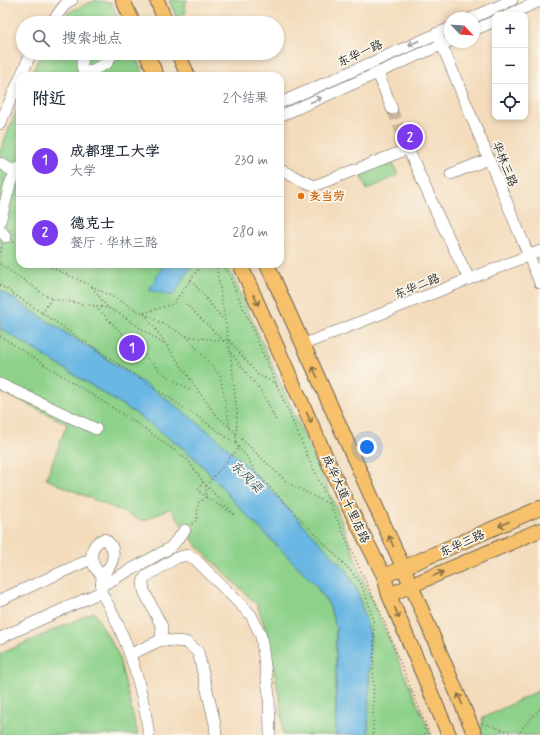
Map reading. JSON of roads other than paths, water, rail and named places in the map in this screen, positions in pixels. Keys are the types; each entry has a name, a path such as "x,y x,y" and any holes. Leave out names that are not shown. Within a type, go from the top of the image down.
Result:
{"main road":[{"path":"123,0 130,16"},
{"path":"157,0 163,16"},
{"path":"149,60 155,72"},
{"path":"181,60 186,72"},
{"name":"成华大道十里店路","path":"242,268 342,493 384,576 389,595 449,735"},
{"name":"成华大道十里店路","path":"269,268 403,568 479,729"},
{"name":"东华三路","path":"384,576 540,508"},
{"name":"东华三路","path":"389,595 540,530"}],"street":[{"path":"56,16 67,2 72,0"},
{"path":"480,14 512,0"},
{"path":"515,12 540,1"},
{"path":"480,27 492,22"},
{"name":"东华一路","path":"284,101 444,30"},
{"name":"华林三路","path":"437,33 444,41"},
{"name":"东华一路","path":"284,114 444,44"},
{"name":"华林三路","path":"448,48 489,159 540,283"},
{"path":"22,72 27,60"},
{"path":"82,60 81,72 107,64 110,60"},
{"path":"378,72 392,108"},
{"path":"0,124 16,86"},
{"path":"284,172 314,186 406,145 469,279"},
{"path":"451,174 489,159"},
{"path":"0,164 16,169"},
{"path":"0,222 2,212 16,175"},
{"name":"东华二路","path":"302,345 540,251"},
{"path":"0,384 96,429"},
{"path":"0,638 170,548 185,530"},
{"path":"101,584 113,561 114,552 110,542 104,539 97,541 92,549 91,559 101,584 125,637 131,654 149,735"},
{"path":"161,640 162,627 144,591 143,582 145,576 176,558 187,555 195,559 251,615 261,636 269,696 270,735"},
{"path":"0,600 91,559"},
{"path":"131,654 161,640 186,642 198,652 215,724 216,735"}],"water":[{"path":"162,268 190,268 173,296 149,290"},
{"name":"东风渠","path":"0,290 146,385 193,419 234,454 346,570 357,590 370,635 368,735 336,735 336,628 329,605 314,583 230,498 197,460 183,448 135,413 0,328"}],"tunnel":[{"path":"392,109 405,142"}],"place":[{"name":"德克士","path":"410,137"},
{"name":"麦当劳","path":"301,196"},
{"name":"成都理工大学","path":"132,348"}]}
